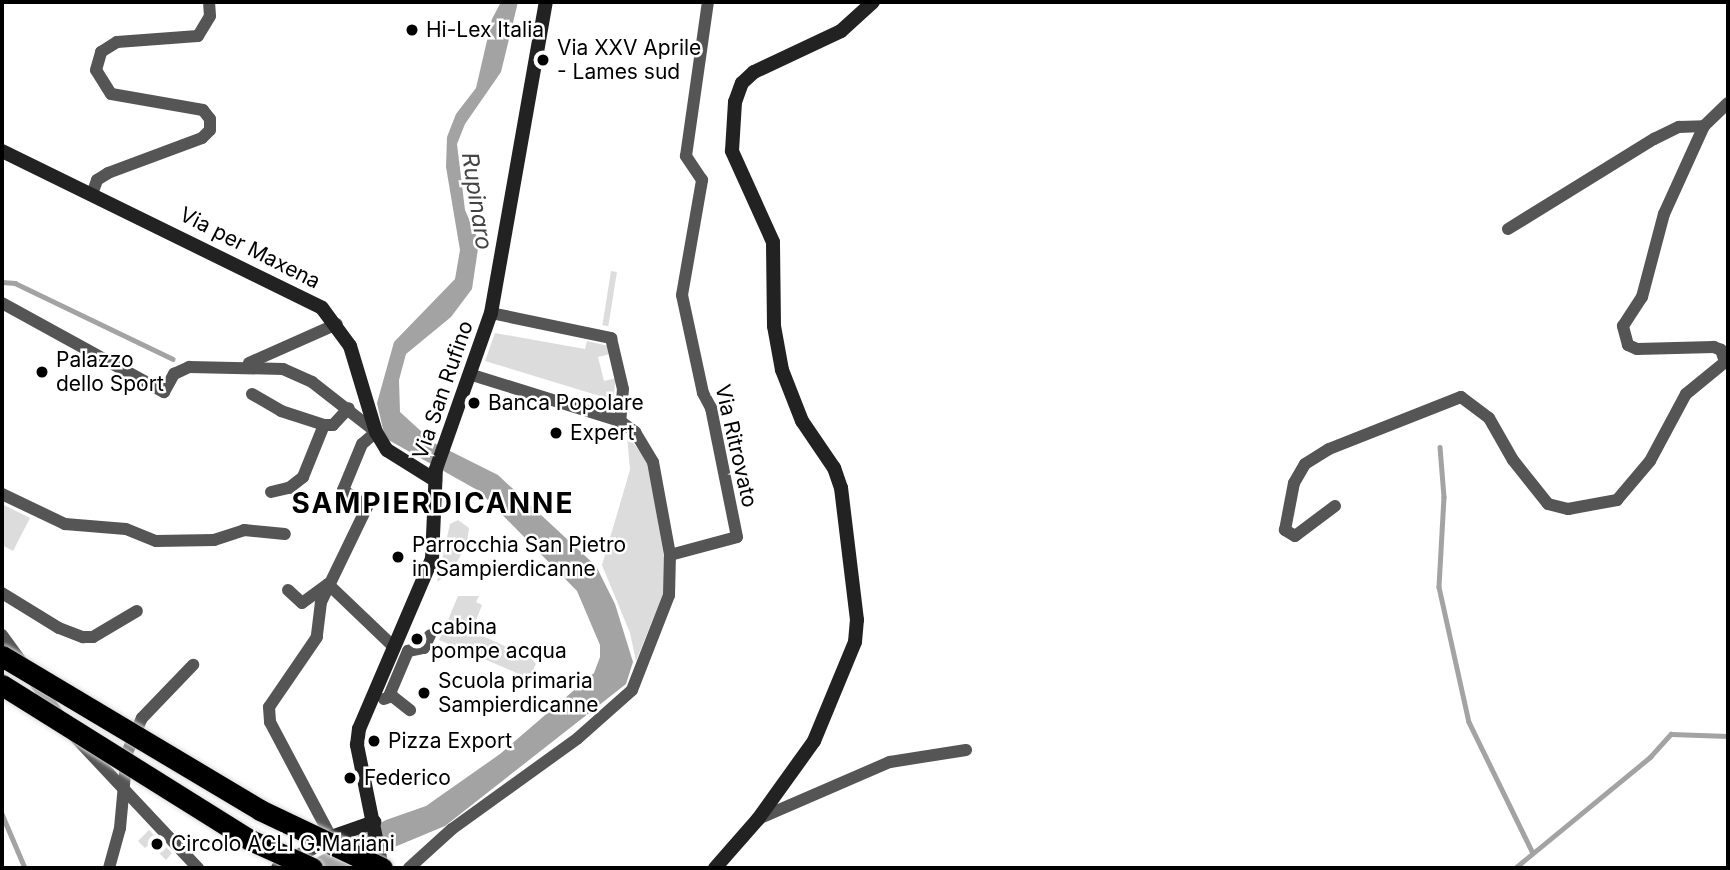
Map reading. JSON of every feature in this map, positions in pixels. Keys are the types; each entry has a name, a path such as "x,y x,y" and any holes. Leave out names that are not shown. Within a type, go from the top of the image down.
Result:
{"highway":[{"path":"2,656 260,810 382,865"},
{"path":"2,685 250,840 312,868"}],"street":[{"path":"92,194 97,180 108,173 202,138 210,130 210,119 203,110 111,94 96,70 101,52 117,42 198,36 210,16 209,2"},
{"name":"Via San Rufino","path":"382,865 358,737 432,559 436,474 443,447 491,313 545,2"},
{"name":"Via Ritrovato","path":"670,555 737,537 711,408 703,393 682,295 702,180 686,156 708,2"},
{"path":"715,868 758,819 814,741 855,642 857,621 841,488 834,468 803,421 782,370 774,326 773,242 732,151 731,130 742,83 754,72 841,31 873,2"},
{"path":"1335,506 1294,536 1285,530 1294,483 1305,464 1329,449 1461,397 1489,418 1513,460 1548,504 1568,509 1617,500 1650,461 1686,394 1725,362 1721,350 1714,347 1637,348 1628,345 1623,326 1642,297 1664,214 1704,126 1728,103"},
{"path":"1508,229 1654,139 1679,127 1704,126"},
{"name":"Via per Maxena","path":"2,150 322,308 337,324 350,346 376,432 387,450 436,474"},
{"path":"2,303 164,392 174,374 189,367 242,365 283,369 349,408 376,432 362,444 343,490 367,507 328,584 317,637 269,707 270,722 331,837"},
{"name":"Via San Rufino","path":"491,313 611,338 623,389 620,421"},
{"path":"242,365 272,355 337,324"},
{"path":"409,868 632,690 669,595 670,555 653,462 635,432 620,421 469,374"},
{"path":"252,394 281,411 324,425 333,425 349,408"},
{"path":"271,492 289,488 303,477 324,425"},
{"path":"2,494 65,524 126,529 156,541 214,540 244,530 285,534"},
{"path":"328,584 394,648"},
{"path":"288,590 302,603 328,584"},
{"path":"2,593 59,628 83,637 93,637 138,611"},
{"path":"2,635 86,753 198,868"},
{"path":"410,710 386,698 408,651 424,648 430,635"},
{"path":"110,868 124,793 127,753 142,718 193,665"},
{"path":"758,819 890,762 966,750"},
{"path":"278,868 331,837 374,822"}],"shaded area":[{"path":"501,2 518,2 501,72 465,124 457,144 465,210 479,242 472,289 451,317 406,354 399,380 400,412 434,443 498,475 596,566 615,604 633,662 626,684 445,826 344,868 298,868 386,820 426,806 500,754 594,673 600,657 600,645 577,591 479,491 385,438 377,403 394,342 455,279 460,250 446,167 447,137 456,114 476,88 492,19"},
{"path":"611,271 617,272 608,326 602,325"},
{"path":"495,333 585,349 587,341 609,346 610,354 598,357 604,381 616,378 613,400 485,361"},
{"path":"627,435 648,462 666,570 665,589 636,661 630,633 602,565 630,470"},
{"path":"2,504 30,518 13,551 2,545"},
{"path":"458,520 469,528 467,543 453,570 437,582 450,524"},
{"path":"458,596 479,596 476,602 482,605 472,631 531,658 536,664 529,678 439,640 444,629 437,625 448,620"},
{"name":"Circolo ACLI G.Mariani","path":"149,830 172,853 166,860 150,844 145,848 138,841"}],"waterway":[{"path":"2,282 15,283 173,359"},
{"path":"1440,447 1444,497 1439,587 1469,722 1532,851"},
{"path":"1515,868 1650,757 1671,734 1728,736"},
{"path":"2,814 25,868"}],"place":[{"name":"Hi-Lex Italia","path":"412,30"},
{"name":"Via XXV Aprile - Lames sud","path":"543,60"},
{"name":"Palazzo dello Sport","path":"42,372"},
{"name":"Banca Popolare","path":"474,403"},
{"name":"Expert","path":"556,433"},
{"name":"Parrocchia San Pietro in Sampierdicanne","path":"398,557"},
{"name":"cabina pompe acqua","path":"417,639"},
{"name":"Scuola primaria Sampierdicanne","path":"424,693"},
{"name":"Pizza Export","path":"374,741"},
{"name":"Federico","path":"350,778"},
{"name":"Circolo ACLI G.Mariani","path":"157,844"}],"district":[{"name":"SAMPIERDICANNE","path":"433,503"}],"water label":[{"name":"Rupinaro","path":"477,201"}]}
